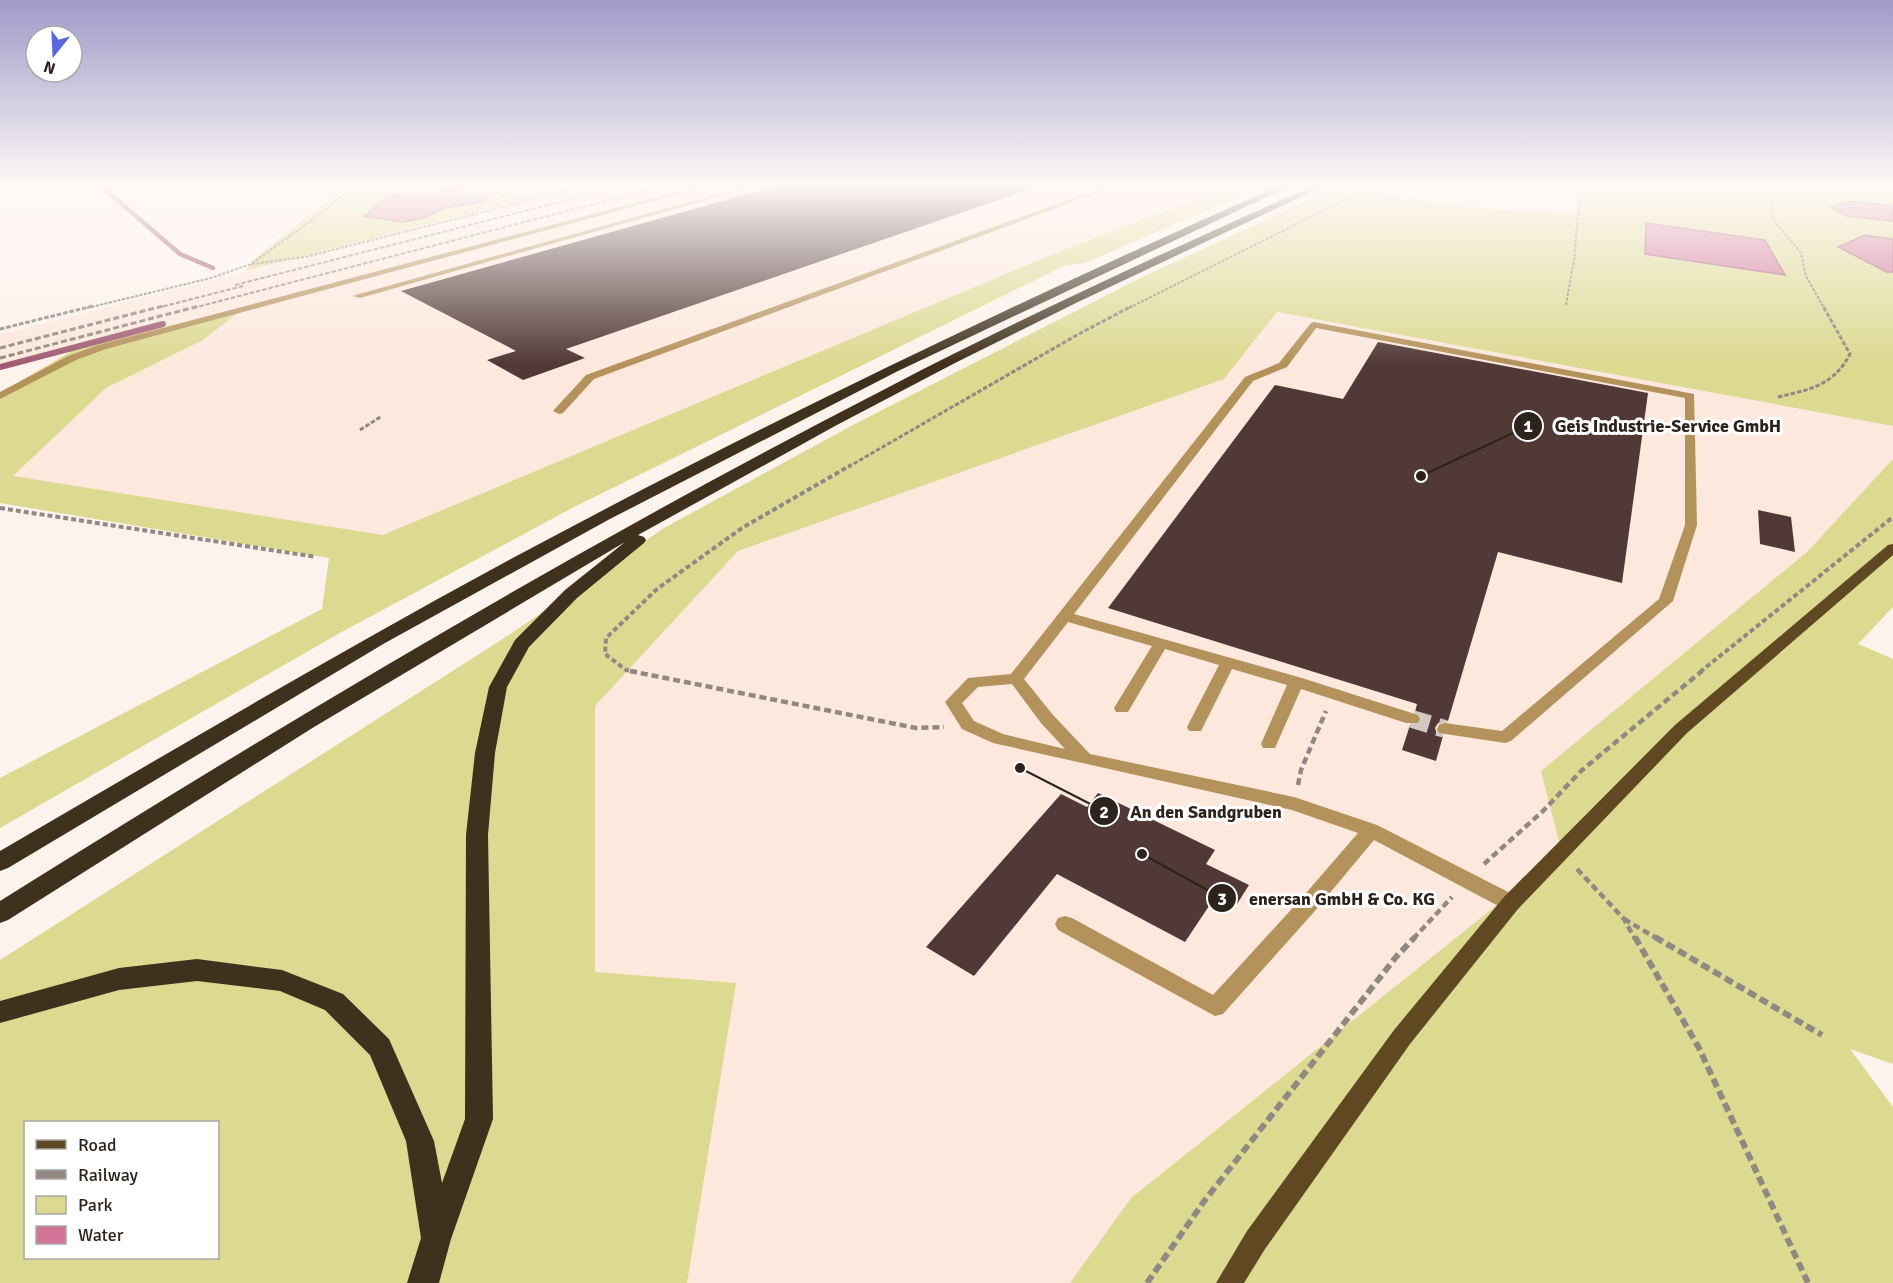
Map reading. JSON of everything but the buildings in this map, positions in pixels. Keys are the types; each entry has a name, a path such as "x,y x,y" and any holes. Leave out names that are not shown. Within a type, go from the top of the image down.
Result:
{"highway":[{"path":"0,862 504,569 813,406 1052,291 1155,245"},
{"path":"0,913 311,721 510,602 677,508 832,422 998,338 1192,245"},
{"path":"423,1283 436,1239 479,1119 477,835 485,753 498,687 521,644 571,594 677,508"},
{"path":"0,1012 119,979 197,970 282,981 334,1002 380,1047 420,1141 436,1239"}],"main road":[{"path":"1229,1283 1256,1240 1402,1037 1511,903 1681,729 1893,548"}],"street":[{"path":"0,396 72,358 102,347 485,245"},
{"path":"357,296 541,245"},
{"path":"559,411 590,377 951,245"},
{"path":"1445,729 1505,737 1666,601 1691,525 1690,396 1314,325 1283,365 1249,379 1016,679 974,682 953,702 968,725 999,739 1294,804 1371,830 1511,903"},
{"path":"1065,616 1296,682 1412,719"},
{"path":"1122,708 1161,643"},
{"path":"1195,727 1228,662"},
{"path":"1016,679 1047,719 1085,759"},
{"path":"1269,744 1296,682"},
{"path":"1065,924 1215,1006 1307,906 1371,830"}],"path":[{"path":"250,264 278,245"},
{"path":"0,329 211,278 250,264 305,257 353,245"},
{"path":"968,725 916,728 626,670 605,654 606,638 657,589 742,528 1077,335 1251,245"},
{"path":"1566,304 1576,245"},
{"path":"1778,397 1823,385 1843,370 1850,354 1806,276 1801,253 1794,245"},
{"path":"360,430 382,416"},
{"path":"0,508 316,557"},
{"path":"1294,804 1301,770 1334,694"},
{"path":"1562,853 1624,919 1699,1048 1808,1283"},
{"path":"1624,919 1822,1035"}],"shaded area":[{"path":"349,245 1076,245 383,535 12,476 106,388 203,340 243,308 0,368 0,335"},
{"path":"1277,312 1893,426 1893,459 1808,552 1542,771 1563,853 1131,1198 1070,1283 687,1283 736,984 595,972 595,706 738,551 1224,379"}],"green space":[{"path":"272,245 347,245 245,271"},
{"path":"1076,245 1127,245 1085,263 1064,266 574,507 338,634 0,828 0,778 322,609 329,558 0,503 0,393 75,349 244,308 203,340 106,388 13,476 383,535"},
{"path":"1212,245 1893,245 1893,426 1277,312 1224,379 738,551 595,706 595,972 736,983 687,1283 0,1283 0,960 512,633 664,528 853,425 1138,279"},
{"path":"1893,459 1893,607 1858,644 1893,659 1893,1064 1850,1049 1893,1107 1893,1283 1070,1283 1131,1198 1562,853 1541,771 1807,552"}],"water":[{"path":"1645,245 1768,245 1785,275 1645,254"},
{"path":"1843,245 1893,245 1893,272 1887,272 1838,247"}],"waterway":[{"path":"169,245 180,254 213,268"},
{"path":"0,367 163,324"}],"tunnel":[{"path":"1412,719 1445,729"}],"railway":[{"path":"235,285 392,245"},
{"path":"193,308 436,245"},
{"path":"157,308 243,286"},
{"path":"0,348 163,306"},
{"path":"0,358 199,306"}],"place":[{"name":"Geis Industrie-Service GmbH","path":"1421,476"},
{"name":"An den Sandgruben","path":"1020,768"},
{"name":"enersan GmbH & Co. KG","path":"1142,854"}]}
